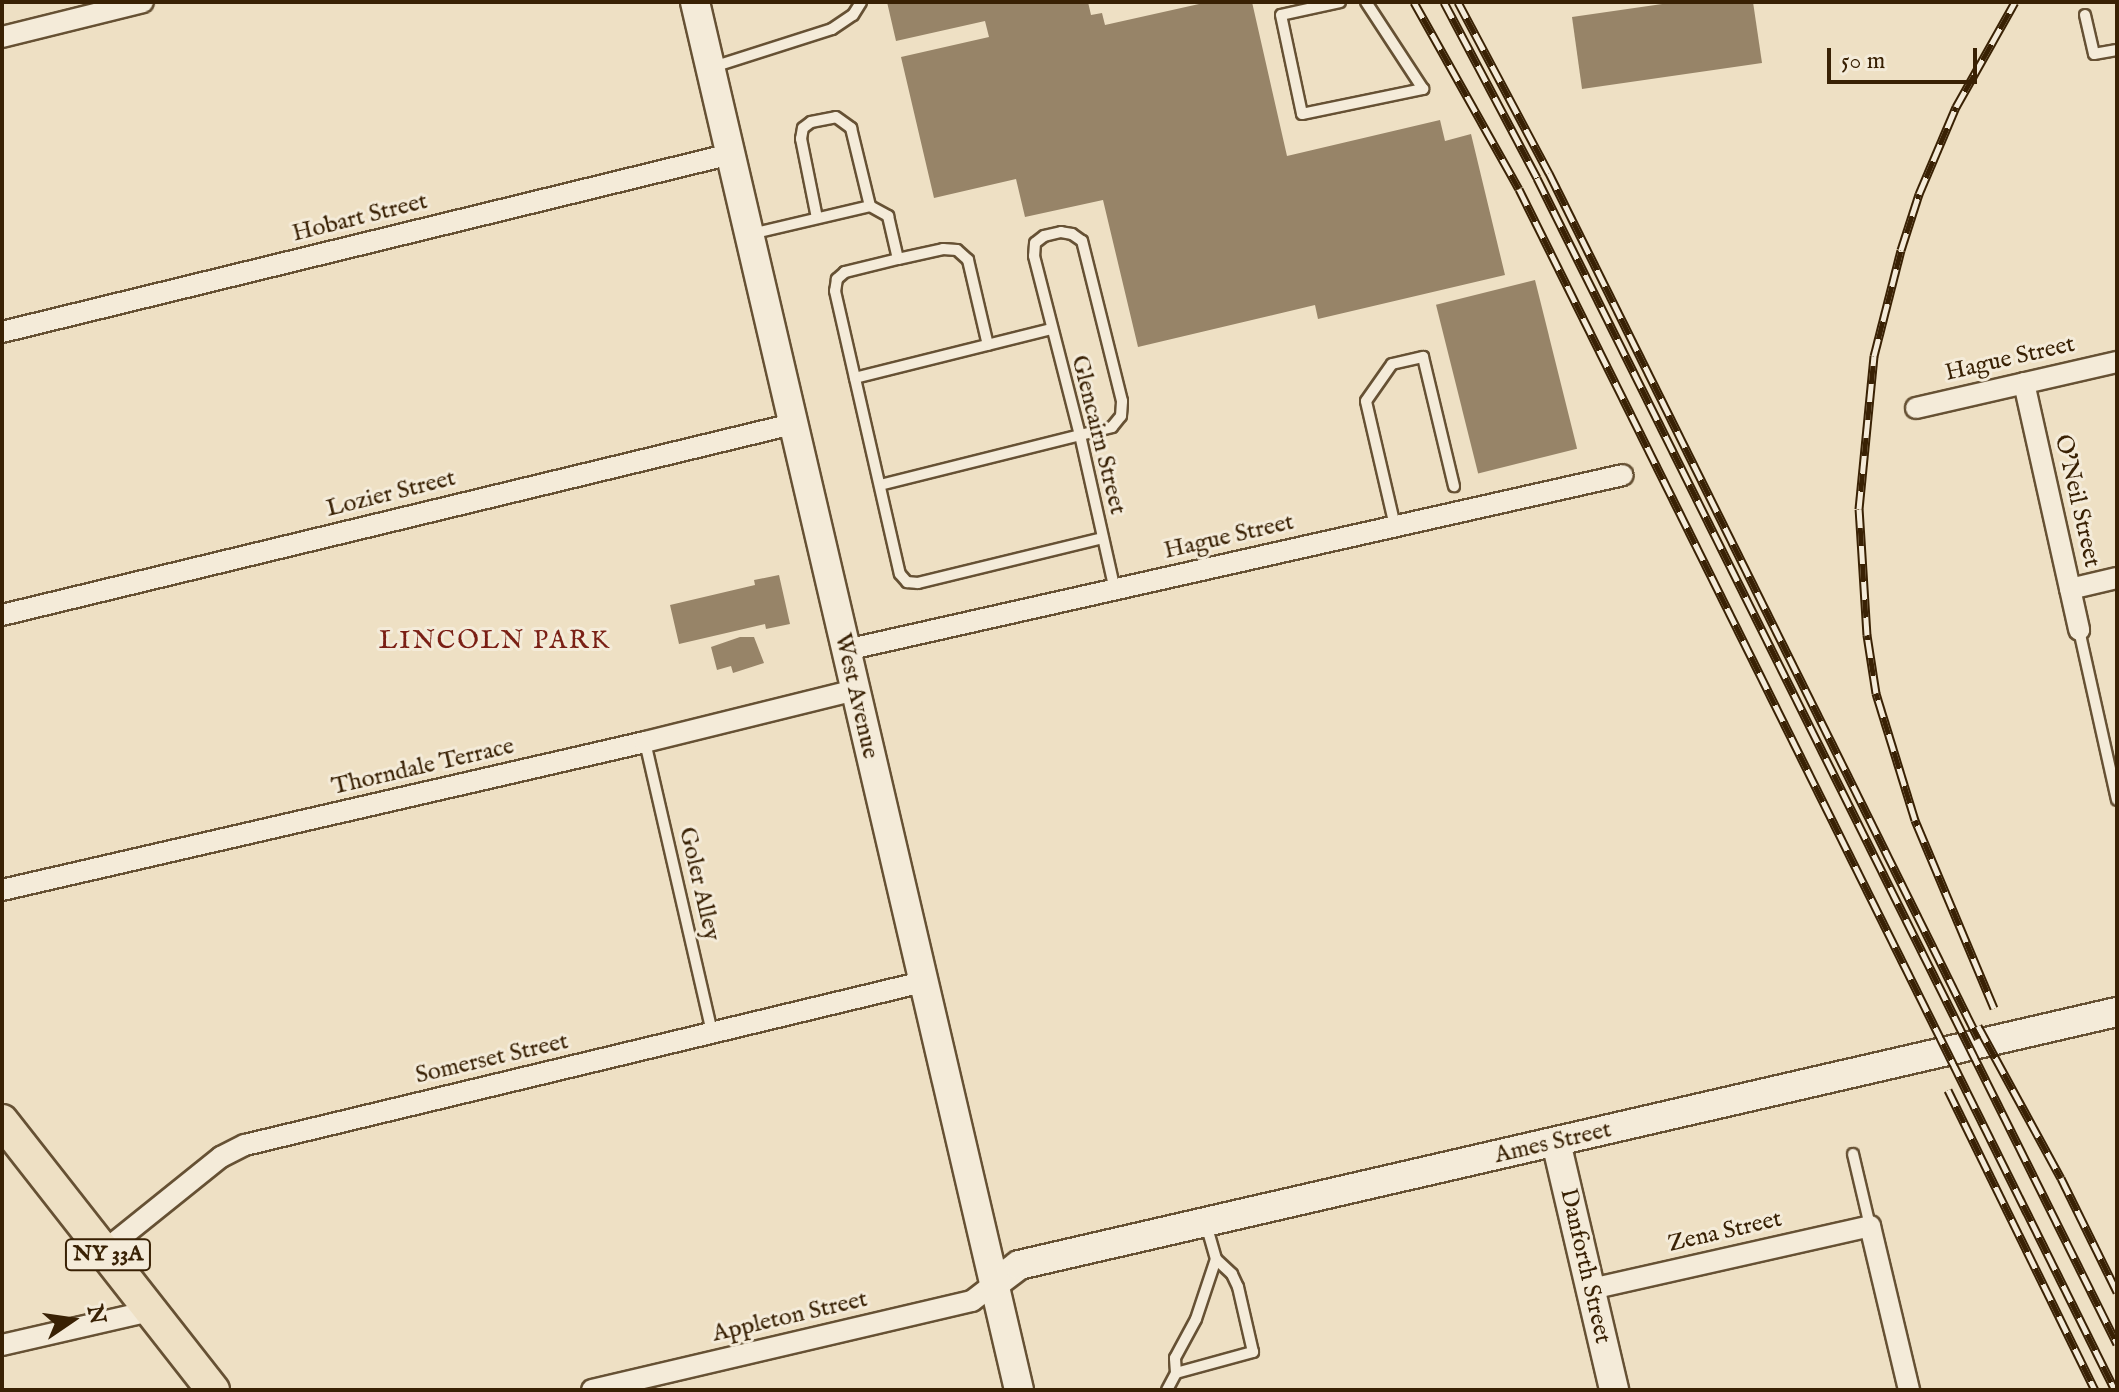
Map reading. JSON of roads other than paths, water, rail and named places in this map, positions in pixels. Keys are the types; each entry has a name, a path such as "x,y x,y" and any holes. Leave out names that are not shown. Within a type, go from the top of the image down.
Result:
{"main road":[{"name":"West Avenue","path":"695,2 1019,1390"},
{"name":"Ames Street","path":"994,1284 1019,1265 2117,1012"},
{"name":"NY 33A","path":"2,1121 213,1390"},
{"name":"Danforth Street","path":"1556,1142 1614,1390"}],"street":[{"path":"2,37 143,2"},
{"name":"Hobart Street","path":"2,332 731,154"},
{"name":"Hague Street","path":"1916,408 2117,362"},
{"name":"O'Neil Street","path":"2024,383 2079,630"},
{"name":"Lozier Street","path":"2,615 793,424"},
{"name":"Hague Street","path":"846,650 1623,475"},
{"path":"2070,589 2117,578"},
{"name":"Thorndale Terrace","path":"2,890 645,742 855,690"},
{"name":"Somerset Street","path":"104,1251 221,1157 245,1145 713,1035 923,982"},
{"path":"1870,1226 1909,1390"},
{"name":"Zena Street","path":"1591,1289 1870,1226"},
{"name":"Appleton Street","path":"592,1390 972,1301 994,1284"},
{"path":"2,1345 151,1311"}],"lane":[{"path":"710,67 832,29 853,15 861,2"},
{"path":"1340,2 1281,15 1302,114 1423,89 1366,2"},
{"path":"2085,15 2094,54 2117,50"},
{"path":"817,218 801,139 803,128 811,122 836,117 851,128 870,206"},
{"path":"749,234 870,206 888,216 898,259"},
{"name":"Glencairn Street","path":"1080,435 1112,427 1121,416 1122,401 1082,241 1072,234 1061,232 1044,236 1035,243 1034,256 1080,435 1115,590"},
{"path":"988,345 968,260 957,250 943,249 898,259 845,272 837,279 835,291 900,574 907,582 918,583 1103,538"},
{"path":"855,378 1051,329"},
{"path":"1395,526 1366,401 1392,364 1423,357 1454,486"},
{"path":"880,485 1080,435"},
{"path":"2079,630 2117,800"},
{"name":"Goler Alley","path":"645,742 713,1035"},
{"path":"1853,1154 1870,1226"},
{"path":"1176,1373 1253,1352 1238,1287 1232,1274 1216,1259 1206,1224"},
{"path":"1167,1390 1176,1373 1175,1358 1196,1319 1216,1259"}],"railway":[{"path":"1414,2 1519,189 2115,1390"},
{"path":"1444,2 1537,178 2117,1344"},
{"path":"1458,2 1549,173 1978,1038"},
{"path":"1994,1008 1915,820 1876,693 1867,635 1859,509 1874,356 1901,250 1919,194 1956,107 2015,2"},
{"path":"1978,1026 2061,1178 2117,1292"},
{"path":"1948,1090 2095,1390"}],"district":[{"name":"LINCOLN PARK","path":"495,641"}]}
